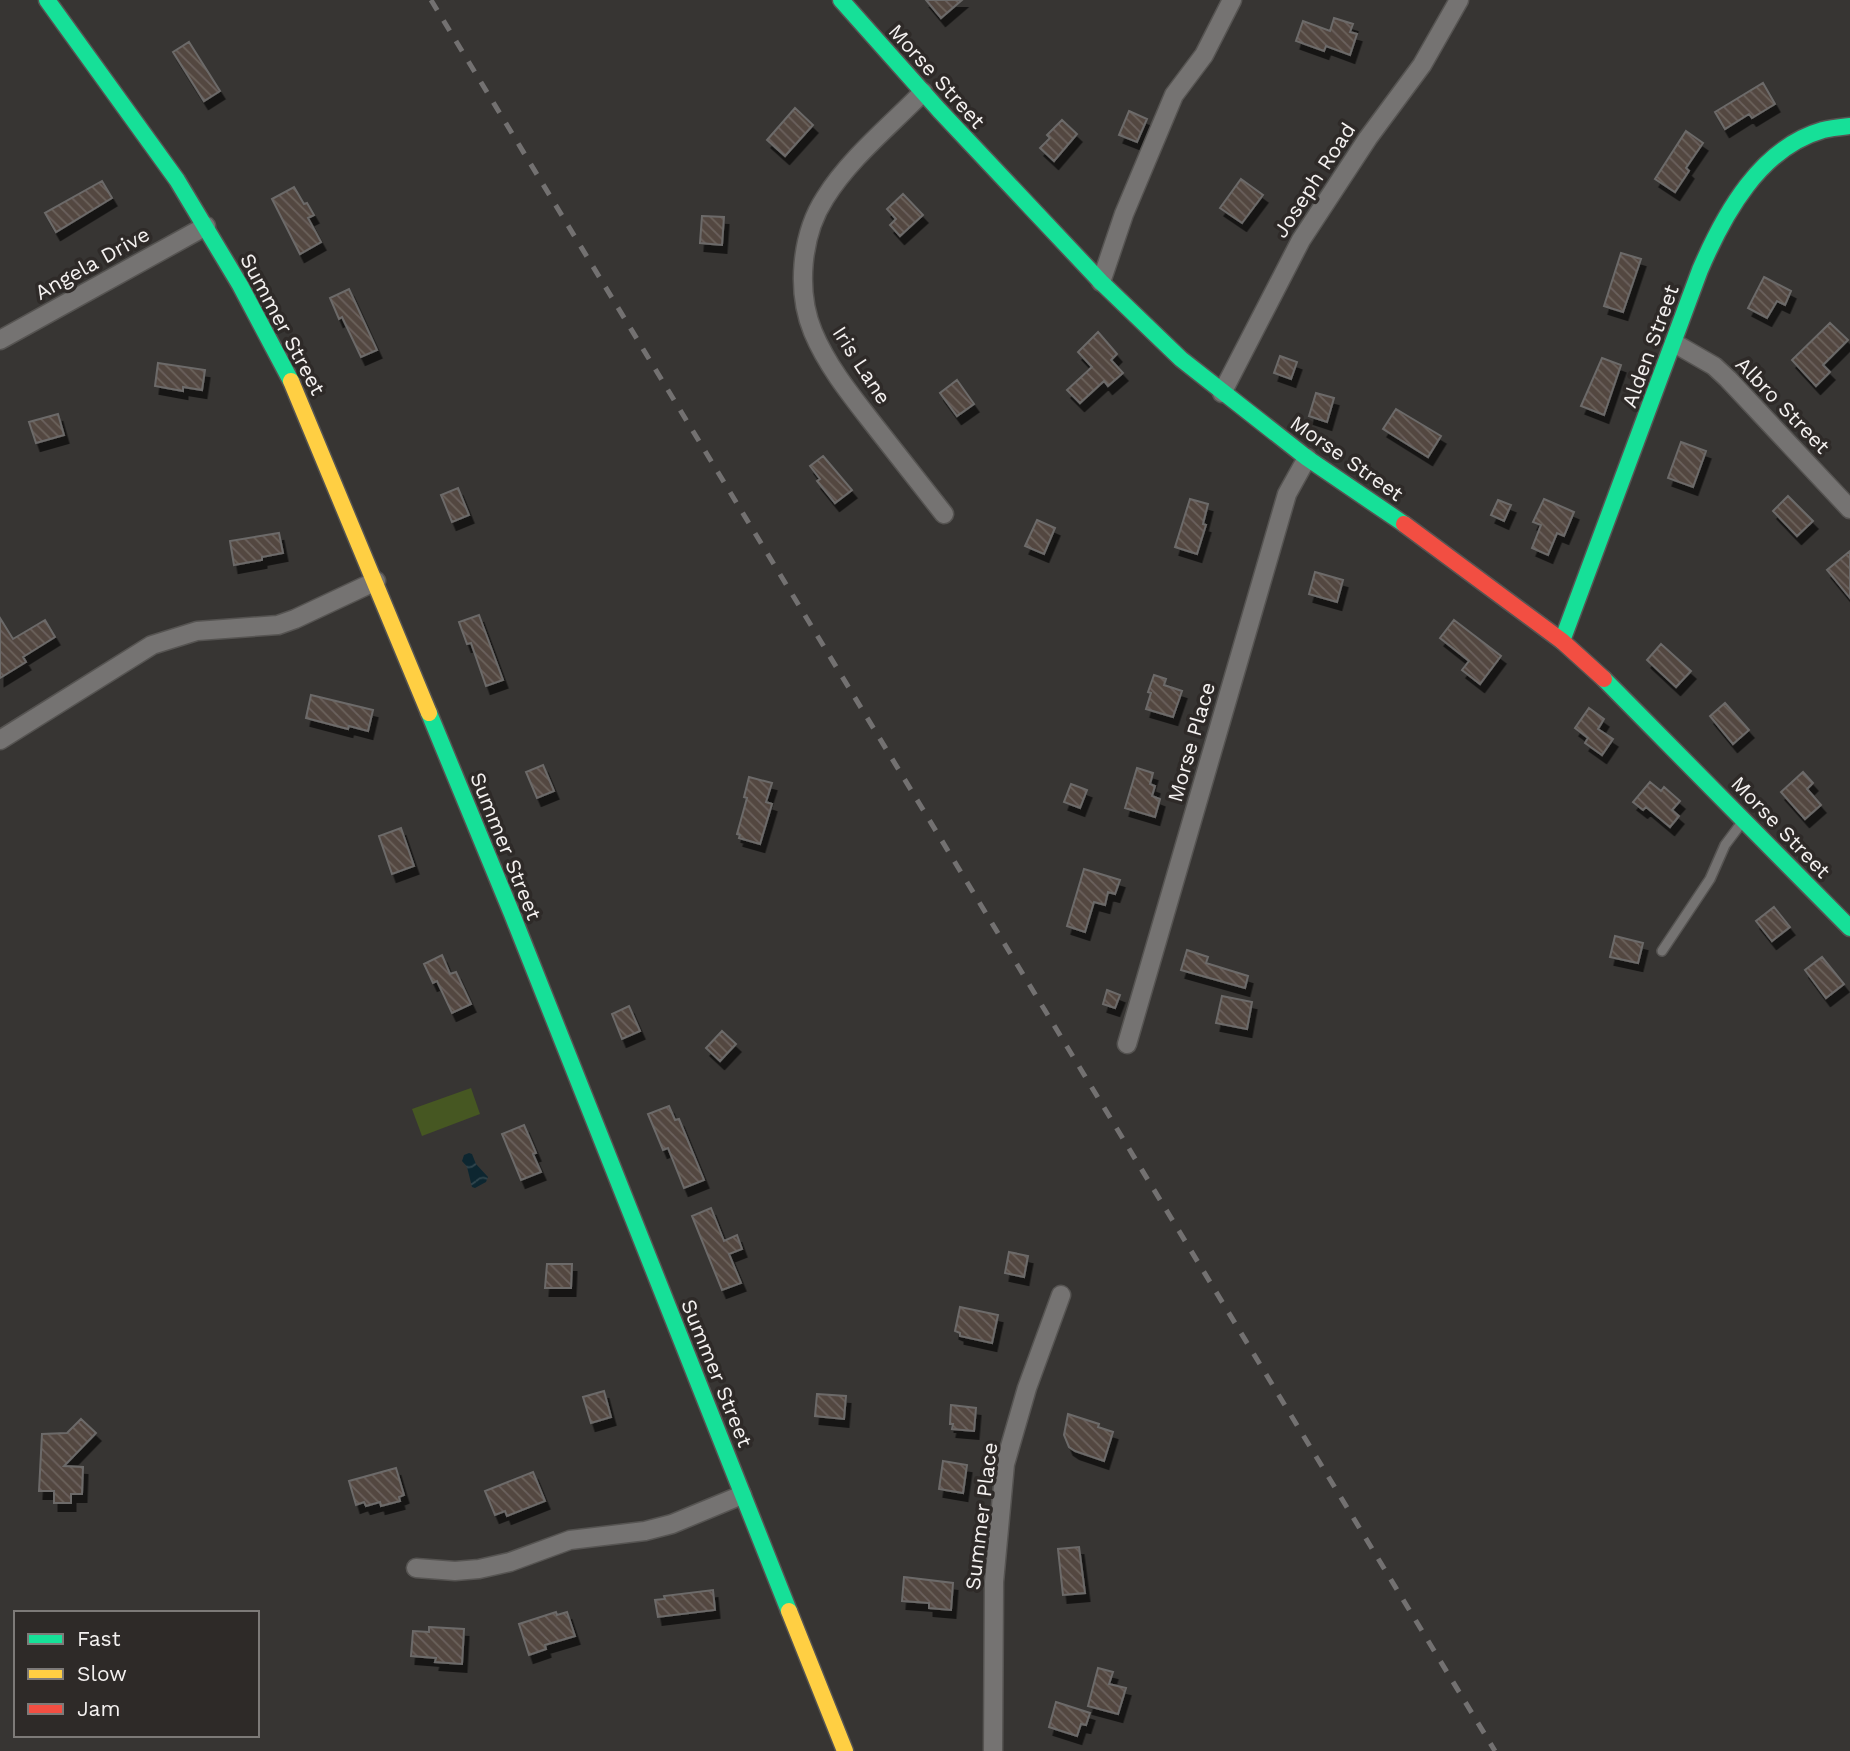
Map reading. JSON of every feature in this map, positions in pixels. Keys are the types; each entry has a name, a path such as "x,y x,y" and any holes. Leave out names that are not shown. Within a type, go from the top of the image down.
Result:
{"street":[{"name":"Summer Street","path":"47,0 177,180 206,226 286,369 512,914 845,1751"},
{"name":"Morse Street","path":"841,0 1101,282 1181,359 1307,458 1424,538 1562,641 1622,695 1850,928"},
{"path":"1101,282 1124,214 1174,95 1204,55 1232,0"},
{"name":"Joseph Road","path":"1222,393 1301,240 1368,138 1422,65 1459,0"},
{"name":"Iris Lane","path":"923,92 845,172 825,198 813,224 806,251 803,285 812,330 834,371 944,514"},
{"name":"Alden Street","path":"1562,641 1709,248 1721,225 1747,188 1777,156 1796,141 1826,129 1850,126"},
{"name":"Angela Drive","path":"0,340 206,226"},
{"name":"Albro Street","path":"1674,343 1714,366 1728,379 1850,509"},
{"name":"Morse Place","path":"1127,1044 1287,494 1307,458"},
{"path":"0,740 136,654 166,639 197,631 278,625 376,581"},
{"name":"Summer Place","path":"993,1751 993,1582 1005,1464 1034,1367 1061,1295"},
{"path":"416,1568 455,1571 510,1562 570,1540 645,1531 672,1524 742,1494"}],"lane":[{"path":"1662,951 1710,879 1726,845 1744,820"}],"green space":[{"path":"471,1088 480,1114 422,1136 412,1109"}],"water":[{"path":"469,1153 488,1177 486,1182 475,1188 472,1187 467,1167 462,1161 464,1155"}],"building":[{"path":"926,0 962,0 941,18"},
{"path":"1334,18 1353,24 1350,32 1357,34 1350,55 1326,46 1324,51 1296,41 1303,21 1330,31"},
{"path":"189,42 220,91 204,101 173,52"},
{"path":"1763,83 1775,104 1752,118 1749,114 1725,129 1715,112"},
{"path":"795,108 813,125 785,156 767,140"},
{"path":"1129,111 1147,119 1137,142 1119,135"},
{"path":"1062,120 1077,134 1054,161 1040,148 1050,138 1047,135"},
{"path":"1686,131 1703,143 1686,168 1689,171 1675,192 1655,179"},
{"path":"1241,179 1263,195 1242,223 1220,208"},
{"path":"102,181 112,198 56,232 45,213"},
{"path":"294,187 314,215 308,218 321,242 300,254 272,199"},
{"path":"903,194 923,215 900,236 890,225 896,219 887,209"},
{"path":"702,216 724,217 722,245 700,243"},
{"path":"1621,253 1641,259 1623,312 1604,306"},
{"path":"1764,277 1791,291 1785,305 1777,301 1767,318 1748,308"},
{"path":"349,289 377,350 361,357 330,298"},
{"path":"1830,323 1848,340 1823,365 1830,372 1816,386 1792,360"},
{"path":"1098,332 1117,354 1111,360 1123,373 1108,386 1104,381 1080,403 1067,390 1092,367 1078,352"},
{"path":"1280,356 1297,362 1291,379 1274,373"},
{"path":"1602,358 1621,365 1604,415 1581,406"},
{"path":"158,363 205,370 202,390 183,387 183,391 155,386"},
{"path":"957,380 974,404 957,416 940,393"},
{"path":"1316,393 1334,398 1327,422 1309,416"},
{"path":"1396,409 1441,436 1428,457 1383,429"},
{"path":"58,414 64,435 36,443 29,422"},
{"path":"1681,442 1706,451 1693,487 1668,478"},
{"path":"823,456 852,490 835,503 817,481 820,479 810,466"},
{"path":"458,488 469,515 452,522 441,495"},
{"path":"1788,496 1813,521 1797,536 1773,511"},
{"path":"1190,499 1208,504 1203,524 1206,525 1197,554 1175,547"},
{"path":"1544,499 1574,512 1564,536 1557,533 1548,555 1532,548 1541,525 1533,522"},
{"path":"1498,500 1511,505 1504,521 1491,515"},
{"path":"1037,520 1055,528 1044,554 1025,546"},
{"path":"279,533 283,553 234,565 230,541"},
{"path":"1850,551 1850,598 1827,570"},
{"path":"1315,572 1343,580 1337,602 1309,594"},
{"path":"479,615 503,680 486,686 471,643 467,644 459,622"},
{"path":"0,618 13,639 45,620 55,637 23,657 26,662 0,678"},
{"path":"1454,620 1501,656 1480,684 1462,670 1469,661 1440,638"},
{"path":"1661,644 1691,671 1676,687 1647,660"},
{"path":"1154,675 1166,679 1164,685 1182,691 1173,717 1146,709"},
{"path":"311,695 373,710 368,731 349,726 348,729 306,718"},
{"path":"1725,703 1749,730 1733,744 1710,716"},
{"path":"1589,708 1604,719 1598,729 1613,739 1602,755 1585,743 1588,738 1575,728"},
{"path":"543,765 554,791 537,798 526,772"},
{"path":"1137,768 1153,773 1150,784 1155,786 1152,796 1160,799 1155,817 1125,808"},
{"path":"1803,772 1813,783 1807,789 1821,805 1805,819 1781,792"},
{"path":"749,777 772,783 766,802 772,804 760,844 739,838 740,835 737,834 747,798 744,797"},
{"path":"1650,782 1661,791 1664,787 1680,801 1672,810 1679,816 1670,827 1646,807 1643,810 1633,802"},
{"path":"1071,784 1087,790 1080,808 1064,802"},
{"path":"401,828 414,866 392,874 379,836"},
{"path":"1084,869 1120,880 1115,894 1108,892 1105,905 1094,902 1085,932 1067,926"},
{"path":"1774,907 1790,927 1772,941 1756,921"},
{"path":"1615,936 1643,943 1638,963 1610,957"},
{"path":"1187,950 1208,957 1206,963 1248,976 1245,988 1181,970"},
{"path":"442,955 450,974 456,972 471,1004 452,1013 437,981 433,983 424,964"},
{"path":"1822,957 1844,984 1826,998 1805,970"},
{"path":"1107,990 1120,995 1115,1008 1103,1004"},
{"path":"1222,996 1252,1002 1247,1029 1216,1023"},
{"path":"629,1006 640,1031 622,1039 612,1014"},
{"path":"722,1031 736,1044 720,1061 706,1048"},
{"path":"669,1106 675,1120 679,1119 704,1180 684,1188 668,1148 663,1150 648,1114"},
{"path":"524,1125 541,1172 521,1180 502,1134"},
{"path":"711,1208 724,1241 737,1235 742,1249 729,1254 741,1283 722,1290 692,1216"},
{"path":"1009,1252 1028,1256 1024,1277 1005,1273"},
{"path":"547,1264 572,1264 571,1288 545,1288"},
{"path":"960,1307 998,1315 992,1343 960,1336 960,1333 955,1331"},
{"path":"604,1391 611,1417 591,1423 583,1397"},
{"path":"817,1394 846,1396 844,1419 815,1416"},
{"path":"951,1405 976,1408 974,1431 952,1429"},
{"path":"1068,1414 1099,1424 1098,1427 1113,1432 1104,1461 1069,1447 1064,1435"},
{"path":"81,1419 96,1433 64,1466 83,1467 82,1494 71,1494 71,1503 54,1503 54,1491 39,1491 42,1434 67,1433"},
{"path":"943,1461 967,1465 963,1493 939,1489"},
{"path":"396,1468 404,1495 399,1497 400,1501 381,1506 380,1502 366,1506 364,1502 356,1505 349,1481"},
{"path":"533,1472 545,1501 507,1516 505,1511 495,1515 485,1491"},
{"path":"1079,1547 1085,1593 1063,1595 1058,1549"},
{"path":"904,1577 953,1583 951,1610 929,1608 929,1603 902,1601"},
{"path":"713,1590 715,1610 658,1617 655,1600 665,1599 664,1596"},
{"path":"556,1612 557,1615 567,1612 575,1636 545,1645 546,1649 529,1655 519,1624"},
{"path":"429,1627 464,1629 462,1664 435,1662 436,1658 411,1656 413,1631 429,1632"},
{"path":"1098,1668 1113,1672 1109,1684 1126,1688 1118,1714 1088,1706"},
{"path":"1056,1702 1090,1713 1086,1725 1081,1724 1077,1736 1049,1727"}],"railway":[{"path":"431,0 1495,1751"}],"traffic: fast":[{"path":"47,0 177,180 240,285 291,381"},
{"path":"841,0 939,110 1101,282 1181,359 1307,458 1404,524"},
{"path":"1562,641 1700,270 1720,227 1747,186 1763,167 1781,152 1801,139 1823,130 1850,126"},
{"path":"1604,679 1850,928"},
{"path":"429,713 512,914 789,1611"}],"traffic: slow":[{"path":"291,381 429,713"},
{"path":"789,1611 845,1751"}],"traffic: jam":[{"path":"1404,524 1562,641 1604,679"}]}
